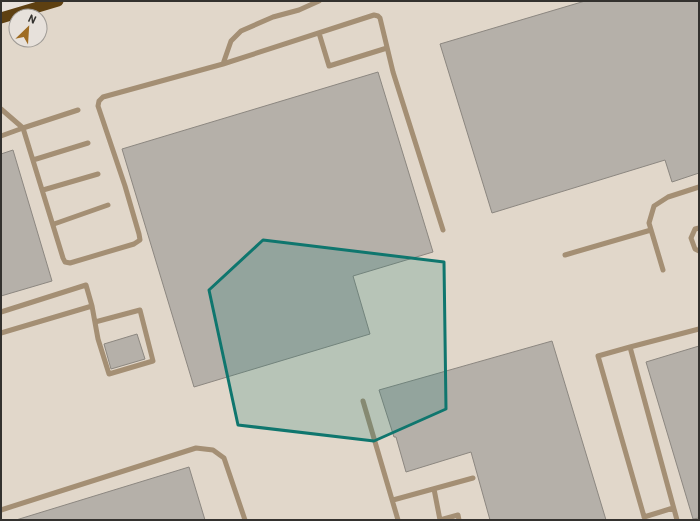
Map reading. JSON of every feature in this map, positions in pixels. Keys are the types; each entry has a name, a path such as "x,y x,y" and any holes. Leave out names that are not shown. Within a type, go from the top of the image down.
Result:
{"highway":[{"path":"35,8 58,1"}],"lane":[{"path":"223,64 232,41 241,31 273,17 299,10 319,1"},
{"path":"1,109 23,128 54,224 63,258 66,262 70,263 134,244 140,240 125,186 98,106 99,101 103,97 223,64 374,15 378,16 380,18 387,48 443,230"},
{"path":"319,33 329,66 387,48"},
{"path":"1,136 78,110"},
{"path":"33,160 88,143"},
{"path":"43,190 98,174"},
{"path":"663,270 649,223 654,206 668,197 699,187"},
{"path":"54,224 108,205"},
{"path":"699,228 695,229 691,238 695,249 699,251"},
{"path":"565,255 651,230"},
{"path":"1,312 86,285 92,306 98,340 109,374 153,361 140,310 95,322"},
{"path":"1,333 92,306"},
{"path":"673,508 645,518 598,356 699,329"},
{"path":"630,347 677,520"},
{"path":"363,401 398,520"},
{"path":"1,510 196,448 213,450 224,458 245,520"},
{"path":"393,500 473,478"},
{"path":"434,489 440,520 458,515 459,520"}],"highlighted area":[{"path":"263,240 444,262 446,409 374,441 238,425 209,290"}],"shaded area":[{"path":"64,1 699,1 699,520 1,520 1,19 8,17 8,48 48,48 48,8 40,8"}],"building":[{"path":"585,1 699,1 699,173 672,182 665,160 492,213 440,44"},
{"path":"378,72 433,252 353,276 370,334 194,387 122,149"},
{"path":"13,150 52,281 1,296 1,154"},
{"path":"137,334 145,359 111,369 104,344"},
{"path":"552,341 606,520 490,520 471,452 406,472 396,437 394,437 379,390"},
{"path":"699,346 699,518 693,519 646,362"},
{"path":"189,467 205,520 16,520"}]}
